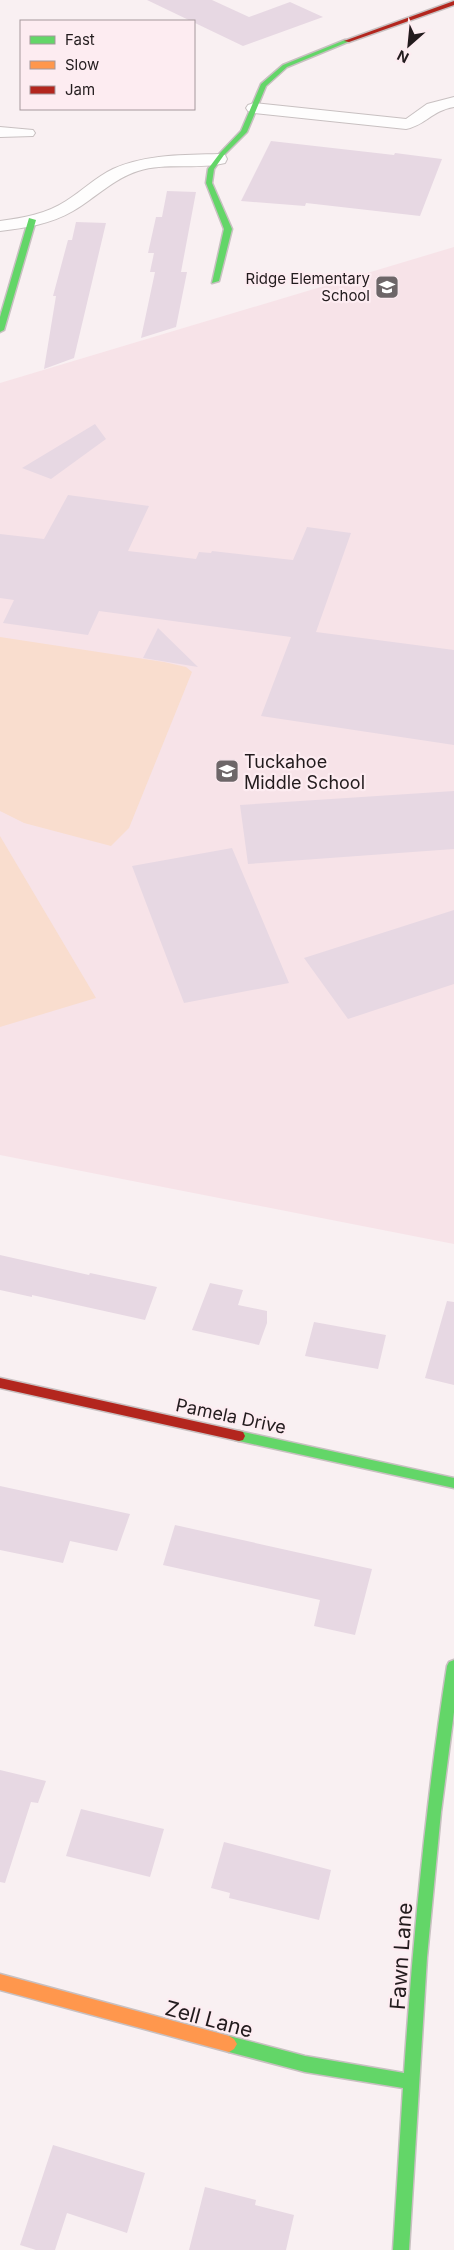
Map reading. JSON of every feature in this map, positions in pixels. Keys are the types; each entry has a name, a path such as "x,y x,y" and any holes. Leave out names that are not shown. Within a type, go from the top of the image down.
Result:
{"street":[{"path":"215,281 228,229 209,183 211,169 244,132 263,85 285,66 306,56 454,3"},
{"path":"254,108 406,124 414,123 426,111 440,104 454,102"},
{"path":"0,132 27,133"},
{"path":"0,226 32,220 67,208 108,178 132,167 163,161 218,159"},
{"path":"0,330 32,220"},
{"name":"Pamela Drive","path":"0,1384 454,1483"},
{"name":"Fawn Lane","path":"401,2250 422,1917 441,1737 454,1666"},
{"name":"Zell Lane","path":"0,1982 305,2064 411,2082"}],"shaded area":[{"name":"Tuckahoe Middle School","path":"454,247 454,1244 0,1155 0,383"},
{"path":"0,637 164,662 186,667 192,672 129,828 111,846 24,823 0,811"},
{"path":"0,836 96,998 0,1027"}],"building":[{"path":"147,0 212,0 249,17 290,2 323,17 243,46 195,23 195,20 189,20"},
{"path":"271,141 442,159 420,216 306,203 305,206 241,201"},
{"path":"167,191 196,192 181,272 187,272 176,327 141,338 155,272 150,272 154,253 148,253 156,217 162,217"},
{"path":"76,222 106,223 74,358 44,369 56,296 53,296 68,240 72,240"},
{"path":"95,424 106,439 51,479 22,468"},
{"path":"68,495 149,506 128,551 196,559 199,552 211,553 212,551 293,560 307,527 351,533 316,632 454,650 454,745 261,716 291,637 99,611 88,635 3,623 14,600 0,598 0,534 44,539"},
{"path":"158,628 198,667 143,658"},
{"path":"454,791 454,849 248,864 240,805"},
{"path":"232,848 289,983 184,1003 132,866"},
{"path":"454,910 454,984 348,1019 304,958"},
{"path":"0,1255 89,1275 90,1273 157,1287 145,1320 32,1295 32,1297 0,1290"},
{"path":"210,1283 243,1290 238,1305 267,1311 267,1323 259,1345 192,1330"},
{"path":"447,1301 454,1302 454,1385 425,1378"},
{"path":"314,1322 386,1335 378,1369 305,1356"},
{"path":"0,1486 130,1514 117,1551 70,1541 63,1563 0,1550"},
{"path":"175,1525 372,1569 355,1635 314,1626 320,1600 163,1565"},
{"path":"0,1770 46,1781 38,1803 31,1802 5,1883 0,1882"},
{"path":"81,1809 164,1829 150,1877 66,1856"},
{"path":"224,1842 331,1870 319,1920 229,1898 230,1893 211,1888"},
{"path":"53,2145 145,2173 127,2233 67,2213 55,2250 36,2250 20,2245"},
{"path":"205,2187 256,2200 255,2205 294,2215 286,2250 189,2250"}],"traffic: fast":[{"path":"215,281 228,229 209,183 211,169 222,154 244,132 263,85 285,66 347,41"},
{"path":"0,330 32,220"},
{"path":"239,1436 454,1483"},
{"path":"401,2250 414,2030 426,1884 443,1739 454,1666"},
{"path":"229,2044 305,2064 411,2082"}],"traffic: slow":[{"path":"0,1982 229,2044"}],"traffic: jam":[{"path":"347,41 454,3"},
{"path":"0,1383 239,1436"}],"place":[{"name":"Ridge Elementary School","path":"387,287"},
{"name":"Tuckahoe Middle School","path":"227,771"}]}
